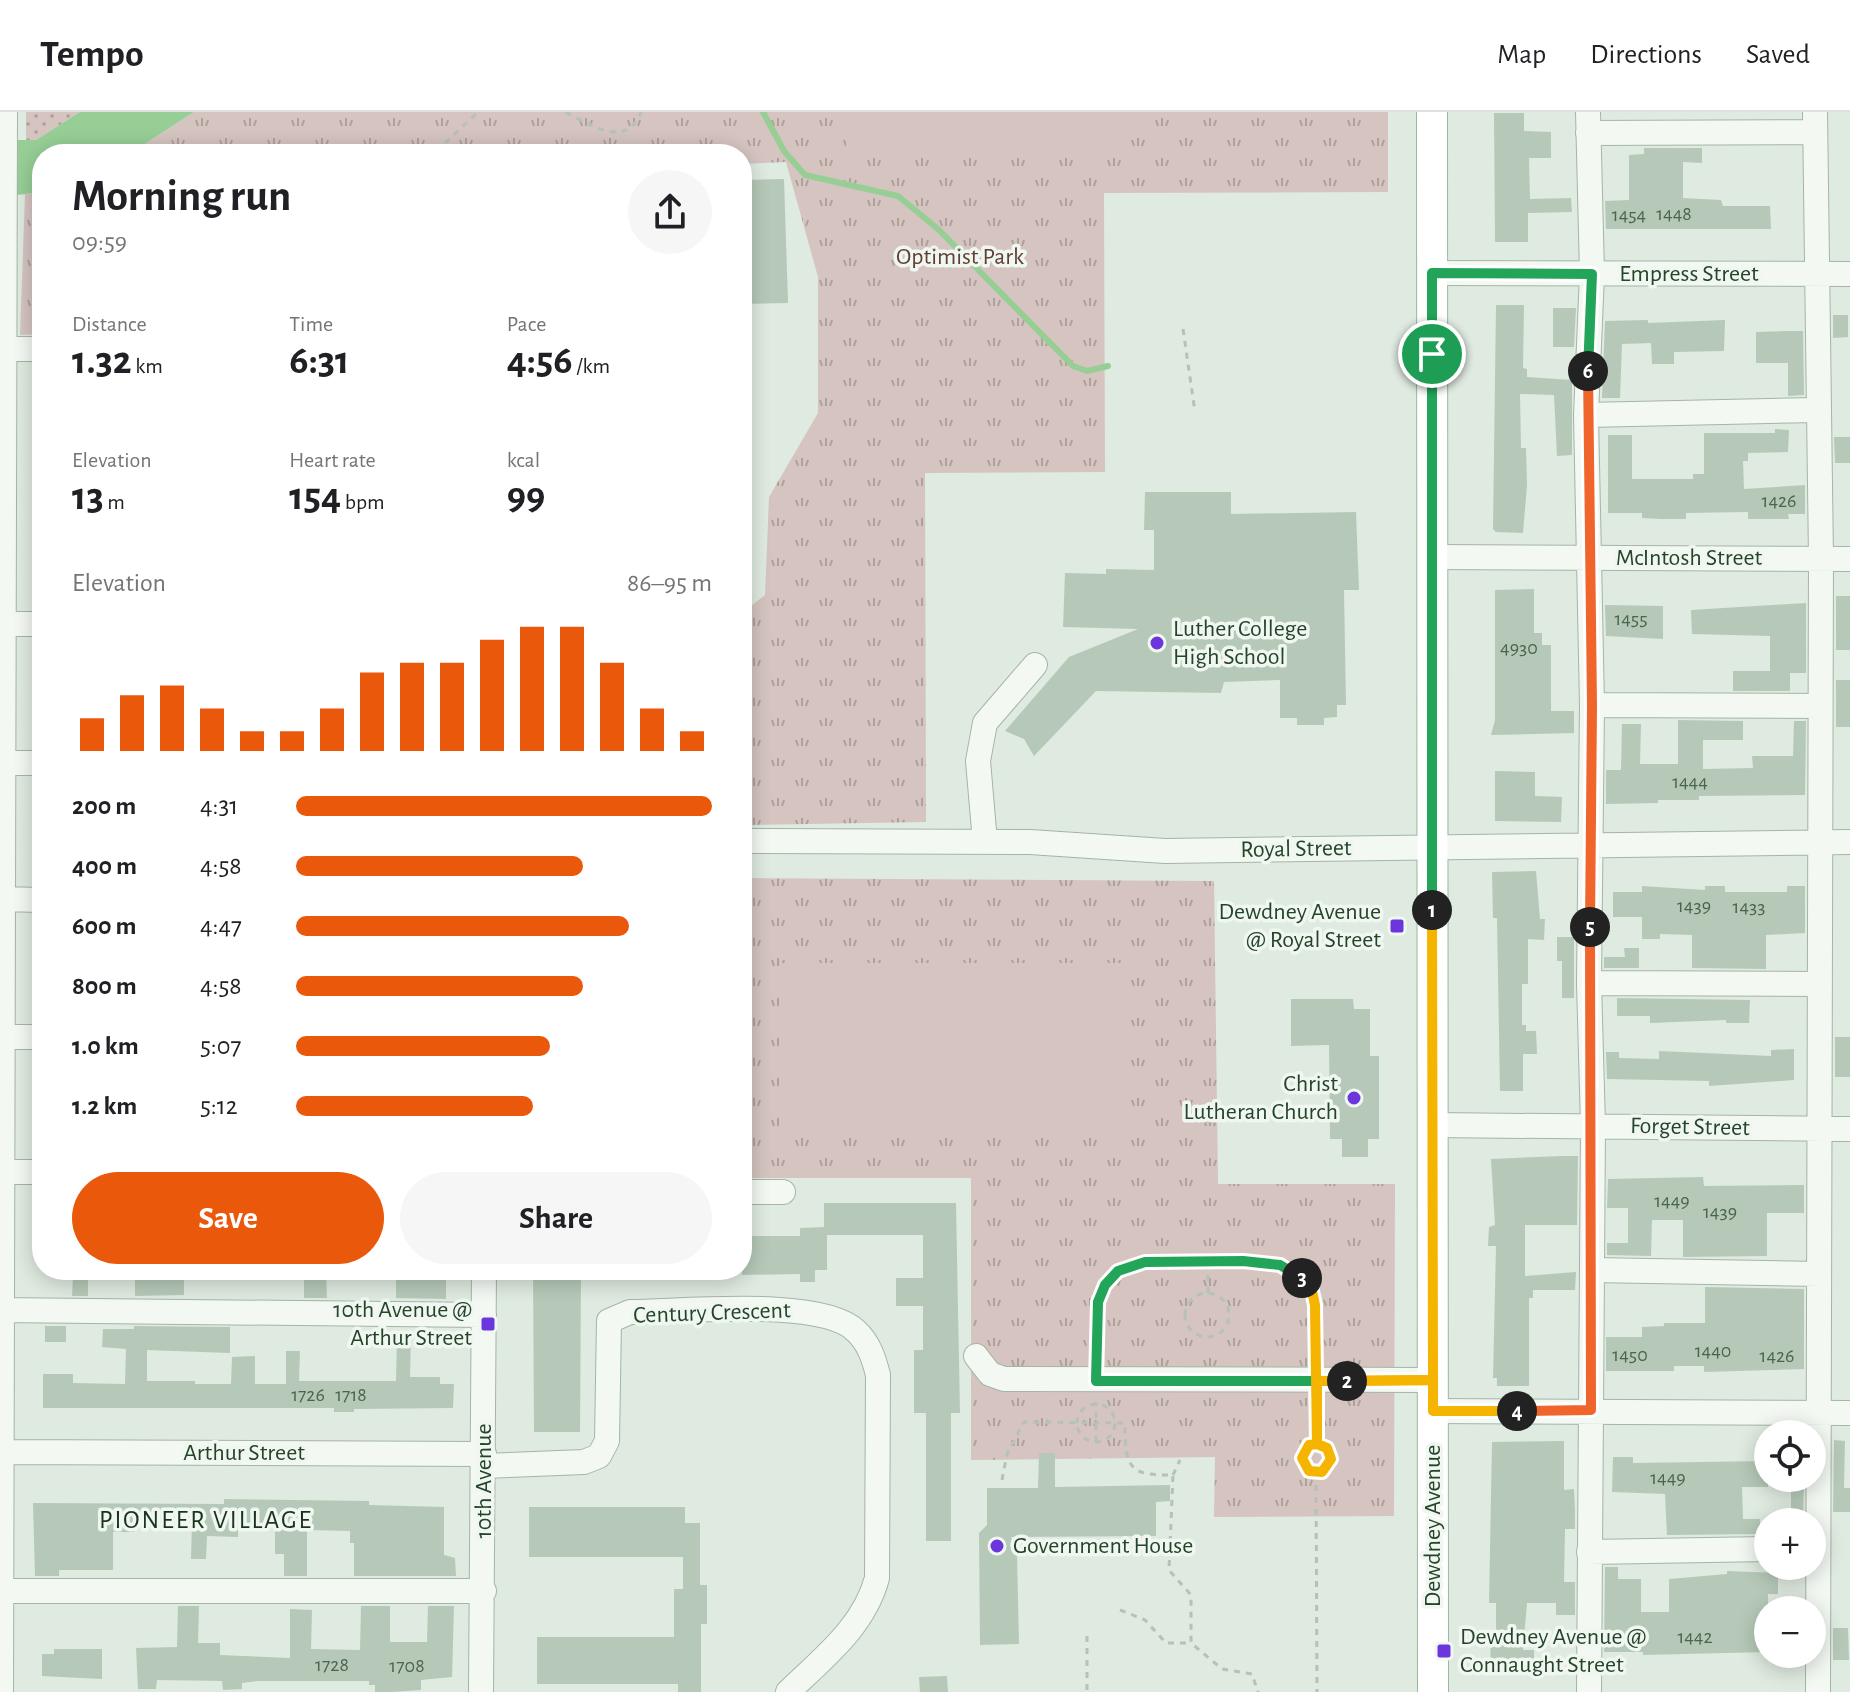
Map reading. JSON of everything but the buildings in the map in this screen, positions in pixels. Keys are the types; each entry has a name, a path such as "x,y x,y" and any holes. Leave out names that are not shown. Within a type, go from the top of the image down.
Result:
{"main road":[{"name":"Dewdney Avenue","path":"1432,112 1433,1692"}],"street":[{"path":"1,1692 1,480 5,120"},
{"path":"1589,1692 1593,1126 1589,983 1592,705 1586,415 1592,274 1588,122 1815,122 1816,410 1821,559 1816,1508"},
{"name":"Empress Street","path":"1432,273 1850,274"},
{"path":"2,349 32,349"},
{"path":"1586,415 1816,410"},
{"name":"McIntosh Street","path":"1433,557 1850,559"},
{"path":"1,624 32,624"},
{"path":"985,842 978,761 985,723 1035,665"},
{"path":"1592,705 1820,706"},
{"path":"1,763 32,763"},
{"name":"Royal Street","path":"752,841 985,842 1165,851 1850,842"},
{"path":"1,899 32,900"},
{"path":"1589,983 1818,984"},
{"path":"2,1037 32,1037"},
{"name":"Forget Street","path":"1433,1125 1850,1129"},
{"path":"2,1172 32,1172"},
{"path":"752,1192 783,1192"},
{"path":"1592,1270 1818,1274"},
{"name":"10th Avenue","path":"481,1692 484,1280"},
{"path":"2,1310 484,1315"},
{"name":"Century Crescent","path":"484,1460 584,1462 599,1456 607,1441 606,1336 609,1321 630,1312 806,1310 855,1330 872,1353 878,1375 877,1578 869,1604 850,1630 788,1692"},
{"path":"976,1356 990,1374 1004,1379 1096,1392 1317,1381 1433,1380"},
{"path":"1433,1411 1850,1413"},
{"name":"Arthur Street","path":"3,1452 484,1460"},
{"path":"1589,1552 1754,1549"},
{"path":"1816,1580 1818,1692"},
{"path":"1,1591 484,1591"}],"path":[{"path":"444,144 478,112"},
{"path":"566,112 606,133 622,132 638,119 641,112"},
{"path":"1183,329 1195,412"},
{"path":"1208,1260 1208,1293"},
{"path":"1096,1442 1098,1302 1105,1285 1118,1271 1145,1262 1208,1260 1280,1265 1303,1279 1312,1291 1315,1305 1317,1444"},
{"path":"1208,1293 1225,1301 1229,1314 1220,1332 1206,1337 1192,1331 1185,1316 1189,1301 1208,1293"},
{"path":"1096,1392 1110,1410 1115,1423 1109,1437 1096,1442 1082,1436 1076,1423 1082,1409 1096,1392"},
{"path":"1002,1480 1007,1454 1024,1422 1125,1423 1125,1453 1137,1473 1142,1476 1173,1475"},
{"path":"1317,1444 1327,1448 1331,1459 1326,1469 1316,1473 1309,1471 1302,1458 1309,1445 1317,1444"},
{"path":"1180,1460 1173,1475 1169,1570 1191,1595 1191,1643"},
{"path":"1316,1473 1317,1692"},
{"path":"1120,1610 1145,1620 1166,1643 1191,1643 1222,1669 1252,1674 1258,1692"},
{"path":"1087,1632 1087,1690"}],"green space":[{"path":"26,112 80,112 36,140 26,140"},
{"name":"Optimist Park","path":"194,112 1388,112 1388,192 1104,193 1105,472 925,473 926,822 752,825 752,605 765,595 769,497 818,413 818,277 786,162 752,164 752,144 144,144"},
{"path":"846,112 1121,112 1121,153 846,155"},
{"path":"32,193 32,334 20,335 25,194"},
{"path":"752,878 1214,881 1218,1184 1395,1184 1394,1516 1214,1517 1215,1457 971,1460 971,1178 752,1178"},
{"path":"780,963 1129,963 1129,1129 780,1129"}],"shaded area":[{"path":"80,112 194,112 144,144 32,144 32,193 0,197 0,140 36,140"}],"waterway":[{"path":"763,112 784,151 805,175 898,196 938,229 1073,366 1087,371 1108,366"}],"place":[{"name":"Luther College High School","path":"1157,643"},
{"name":"Dewdney Avenue @ Royal Street","path":"1397,926"},
{"name":"Christ Lutheran Church","path":"1354,1098"},
{"name":"10th Avenue @ Arthur Street","path":"488,1324"},
{"name":"Government House","path":"997,1546"},
{"name":"Dewdney Avenue @ Connaught Street","path":"1444,1651"}],"district":[{"name":"PIONEER VILLAGE","path":"206,1520"}],"route":[{"path":"1432,354 1432,273 1592,274 1586,415 1592,705 1589,983 1593,1126 1591,1410 1433,1411 1433,1380 1317,1381 1317,1444 1327,1448 1331,1459 1326,1469 1316,1473 1304,1466 1302,1458 1309,1445 1317,1444 1317,1381 1315,1305 1312,1291 1293,1272 1264,1262 1208,1260 1130,1265 1118,1271 1105,1285 1098,1302 1096,1321 1096,1381 1161,1382 1317,1381 1433,1380 1432,354"}]}
